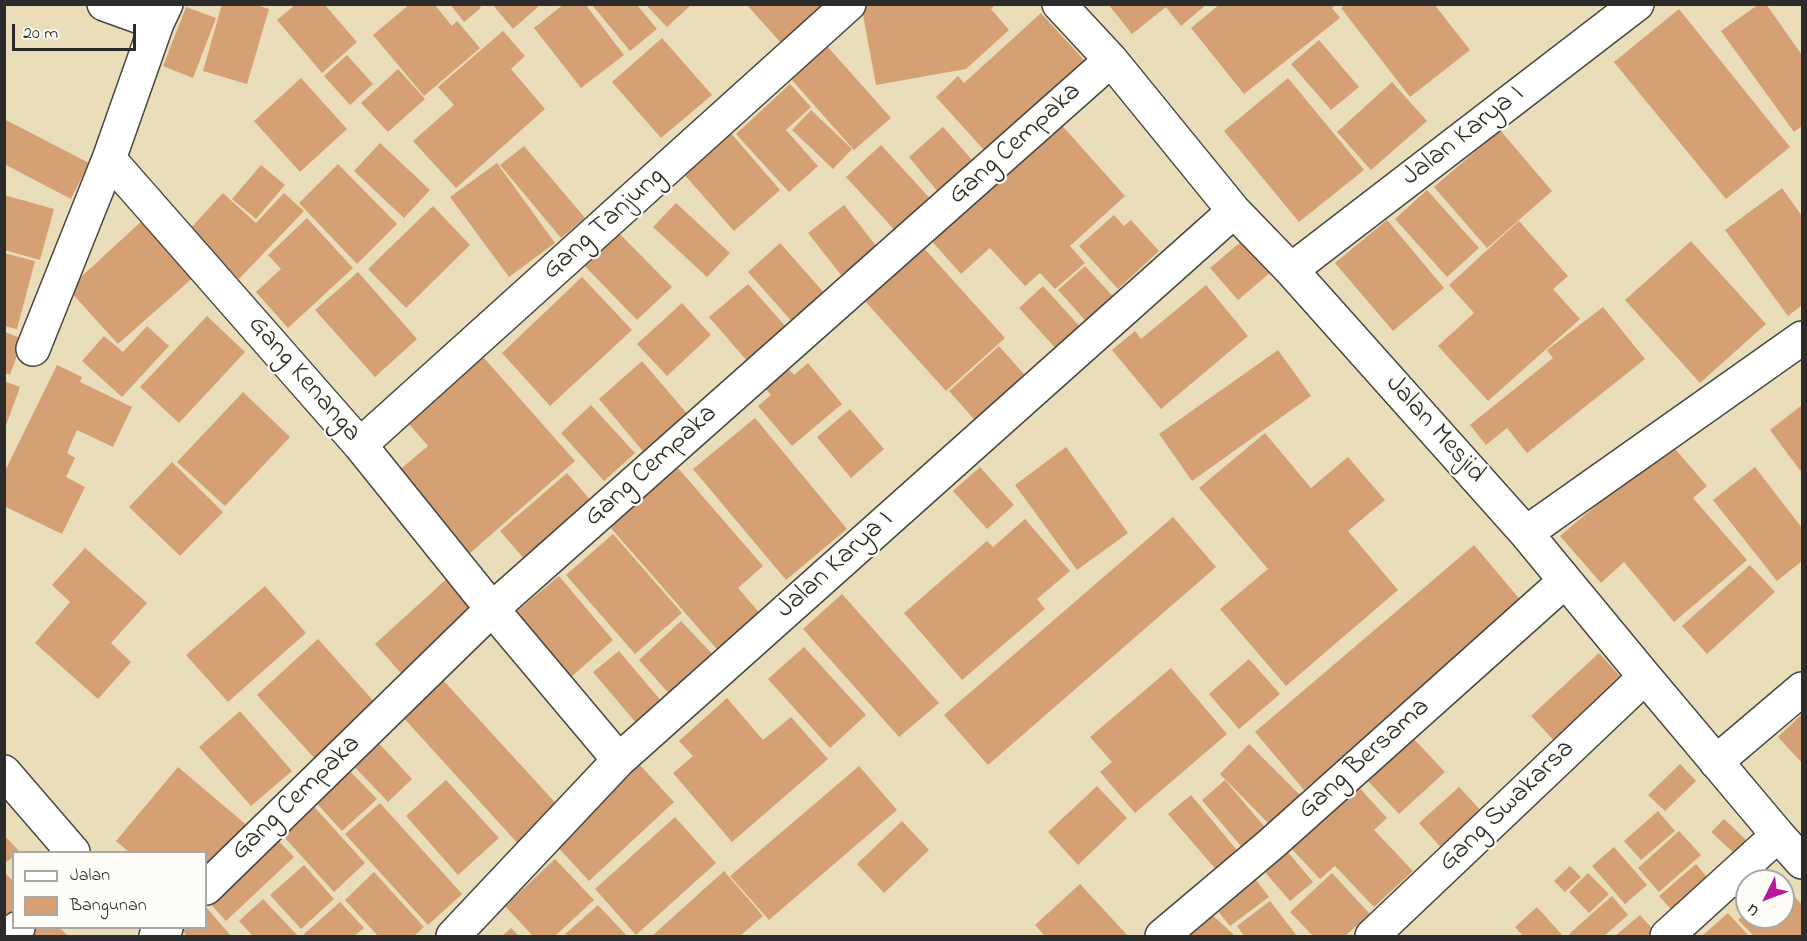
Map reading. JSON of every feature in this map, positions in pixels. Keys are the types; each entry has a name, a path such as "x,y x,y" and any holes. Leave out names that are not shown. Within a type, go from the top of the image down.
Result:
{"street":[{"path":"33,350 109,159 162,14 104,4"},
{"name":"Gang Tanjung","path":"360,445 849,4"},
{"name":"Jalan Mesjid","path":"1059,4 1112,60 1234,211 1292,270 1526,533 1778,836 1803,862"},
{"name":"Jalan Karya I","path":"1292,270 1637,4"},
{"name":"Gang Cempaka","path":"207,887 492,609 1112,60"},
{"name":"Gang Kenanga","path":"109,159 360,445 492,609 619,760"},
{"name":"Jalan Karya I","path":"453,936 619,760 1234,211"},
{"path":"1526,533 1803,338"},
{"name":"Gang Bersama","path":"1162,936 1269,845 1565,581"},
{"name":"Gang Swakarsa","path":"1372,936 1645,677"},
{"path":"1716,762 1803,689"},
{"path":"4,772 72,851"},
{"path":"1667,936 1778,836"}],"building":[{"path":"222,4 254,4 269,9 247,84 203,71"},
{"path":"296,4 324,4 357,42 322,73 277,20"},
{"path":"410,4 434,4 452,26 457,21 480,48 424,96 373,35"},
{"path":"450,4 478,4 481,8 464,22"},
{"path":"492,4 538,4 539,6 513,29"},
{"path":"564,4 585,4 624,55 581,88 534,28"},
{"path":"746,4 821,4 822,6 782,44"},
{"path":"861,4 996,4 991,9 1009,30 966,69 876,85"},
{"path":"1108,4 1207,4 1181,26 1166,7 1132,34"},
{"path":"1220,4 1336,4 1332,8 1340,18 1244,94 1191,28"},
{"path":"1346,4 1434,4 1470,50 1410,97 1341,8"},
{"path":"1759,4 1766,4 1802,55 1802,126 1794,132 1721,31"},
{"path":"637,5 657,29 630,51 593,6"},
{"path":"646,5 691,5 667,27"},
{"path":"186,7 216,18 193,78 163,66"},
{"path":"1679,9 1790,147 1726,199 1614,62"},
{"path":"1041,13 1093,70 994,161 936,97 958,76 964,83"},
{"path":"503,31 525,56 511,69 545,109 456,188 413,141 454,105 438,87"},
{"path":"819,37 891,118 854,150 783,70"},
{"path":"662,38 712,95 661,138 612,82"},
{"path":"1319,40 1359,87 1331,110 1291,64"},
{"path":"347,55 373,84 350,105 324,76"},
{"path":"398,69 425,99 388,132 361,103"},
{"path":"301,78 347,129 300,172 254,121"},
{"path":"1288,78 1364,170 1299,222 1224,131"},
{"path":"1392,82 1427,121 1371,170 1337,132"},
{"path":"790,84 811,107 786,130 818,166 789,192 736,134"},
{"path":"811,110 852,149 833,169 792,130"},
{"path":"4,119 89,163 71,199 4,164"},
{"path":"1058,121 1125,196 1070,246 1085,263 1055,289 1040,273 1025,286 990,248 961,274 929,238"},
{"path":"943,127 973,161 938,192 909,157"},
{"path":"1500,130 1552,191 1487,248 1434,187"},
{"path":"729,131 780,190 734,231 682,172"},
{"path":"380,143 430,190 404,218 354,171"},
{"path":"881,145 936,205 901,237 846,177"},
{"path":"524,146 585,218 561,238 500,165"},
{"path":"497,163 555,243 509,277 450,197"},
{"path":"338,164 397,224 357,264 299,203"},
{"path":"261,165 285,185 256,219 232,199"},
{"path":"1782,188 1802,216 1802,305 1788,316 1725,230"},
{"path":"1427,190 1479,248 1447,277 1395,219"},
{"path":"223,193 256,223 284,193 304,211 239,279 188,231"},
{"path":"4,195 54,209 40,260 4,250"},
{"path":"676,203 730,253 707,277 653,227"},
{"path":"844,205 877,247 841,275 808,233"},
{"path":"433,206 470,245 406,308 368,269"},
{"path":"1114,215 1124,226 1131,220 1159,251 1118,289 1079,246"},
{"path":"145,218 196,275 118,344 68,289"},
{"path":"307,218 353,268 288,328 256,292 281,269 268,255"},
{"path":"1387,220 1444,288 1393,331 1335,263"},
{"path":"1519,221 1568,276 1553,289 1580,319 1488,401 1438,346 1474,313 1449,285"},
{"path":"611,225 672,287 637,320 577,258"},
{"path":"1243,240 1271,272 1238,300 1210,268"},
{"path":"1691,241 1766,324 1700,383 1625,300"},
{"path":"780,243 826,295 794,324 748,272"},
{"path":"923,247 1005,338 946,391 864,300"},
{"path":"4,253 35,261 17,329 4,326"},
{"path":"1085,266 1120,304 1093,329 1058,290"},
{"path":"358,272 417,339 375,377 315,310"},
{"path":"582,277 632,330 550,406 502,353"},
{"path":"748,284 787,328 748,362 709,317"},
{"path":"1206,285 1248,336 1161,409 1112,350 1135,331 1141,339"},
{"path":"1043,286 1083,330 1059,352 1019,308"},
{"path":"682,303 711,335 667,376 637,344"},
{"path":"1603,307 1645,359 1527,453 1507,428 1486,445 1470,425 1553,358 1547,350"},
{"path":"207,316 245,352 179,423 140,387"},
{"path":"147,326 169,346 122,397 82,361 104,336 123,352"},
{"path":"5,332 23,339 10,375 5,373"},
{"path":"999,346 1031,382 981,427 949,391"},
{"path":"477,350 575,461 469,554 397,472 428,446 402,416"},
{"path":"1278,350 1311,396 1192,481 1159,434"},
{"path":"642,361 690,417 646,455 599,399"},
{"path":"808,363 842,404 792,446 758,406 771,395 763,386 786,366 794,375"},
{"path":"57,365 82,377 80,382 132,407 113,447 77,430 67,453 75,458 66,477 85,487 62,534 4,506 4,473"},
{"path":"4,381 20,387 5,428 4,428"},
{"path":"243,392 290,437 225,506 177,462"},
{"path":"591,405 635,453 604,481 561,433"},
{"path":"1802,405 1802,473 1770,430"},
{"path":"850,409 884,449 851,478 817,437"},
{"path":"755,418 847,529 786,580 693,469"},
{"path":"1265,433 1311,488 1348,457 1385,500 1348,531 1398,590 1286,686 1220,609 1268,569 1199,488"},
{"path":"1670,443 1707,486 1693,498 1747,560 1674,622 1624,562 1601,583 1560,536"},
{"path":"1066,447 1128,533 1077,570 1015,485"},
{"path":"172,462 223,512 180,556 129,507"},
{"path":"980,467 1014,505 987,529 953,491"},
{"path":"1755,467 1802,528 1802,561 1777,581 1713,500"},
{"path":"678,468 763,566 738,588 764,618 722,655 610,527"},
{"path":"567,473 600,511 533,569 500,531"},
{"path":"1173,517 1216,567 988,765 944,715"},
{"path":"1025,519 1070,571 1037,599 1045,609 962,680 904,613 987,541 993,547"},
{"path":"613,534 682,613 635,654 566,575"},
{"path":"1474,545 1523,603 1304,790 1255,732"},
{"path":"85,548 147,603 111,643 131,662 98,699 35,643 70,602 52,585"},
{"path":"1750,565 1775,592 1707,654 1682,626"},
{"path":"451,575 485,612 408,681 375,644"},
{"path":"559,576 613,640 570,678 515,613"},
{"path":"265,586 306,633 228,702 186,655"},
{"path":"842,594 939,703 899,737 803,629"},
{"path":"681,621 716,658 673,698 639,660"},
{"path":"318,639 378,706 317,761 257,695"},
{"path":"804,647 866,715 830,748 768,679"},
{"path":"619,651 668,709 642,730 593,672"},
{"path":"1599,653 1628,685 1560,747 1531,716"},
{"path":"1249,659 1280,694 1239,729 1209,694"},
{"path":"1171,668 1227,734 1135,813 1100,772 1112,762 1090,737"},
{"path":"442,679 562,810 521,847 401,715"},
{"path":"727,698 763,740 791,717 828,759 732,842 673,773 693,756 679,741"},
{"path":"240,711 292,771 251,806 199,747"},
{"path":"1802,714 1802,763 1778,737"},
{"path":"1412,737 1445,772 1399,814 1366,779"},
{"path":"374,738 412,779 388,802 349,761"},
{"path":"1249,744 1308,803 1278,833 1220,774"},
{"path":"639,764 674,802 589,881 554,843"},
{"path":"1680,764 1696,781 1665,811 1648,795"},
{"path":"344,765 377,799 342,831 310,796"},
{"path":"859,766 897,810 769,920 730,876"},
{"path":"178,767 249,827 207,877 207,851 128,851 116,841"},
{"path":"446,780 499,838 458,875 406,816"},
{"path":"1225,780 1268,831 1245,851 1202,800"},
{"path":"1354,782 1387,818 1374,830 1413,871 1374,907 1335,866 1320,879 1287,844"},
{"path":"1097,786 1127,818 1078,865 1048,832"},
{"path":"1459,787 1484,814 1444,851 1419,823"},
{"path":"1191,795 1241,855 1219,873 1168,814"},
{"path":"308,800 365,863 334,892 276,828"},
{"path":"380,803 462,894 428,925 345,834"},
{"path":"1658,811 1675,831 1641,860 1624,841"},
{"path":"675,817 716,863 636,935 595,889"},
{"path":"1724,819 1747,841 1735,854 1711,832"},
{"path":"902,821 929,850 884,893 857,864"},
{"path":"1679,831 1701,855 1659,892 1638,868"},
{"path":"270,832 294,857 226,921 207,898"},
{"path":"4,835 19,851 12,851 12,858 4,864"},
{"path":"1614,847 1647,885 1625,904 1592,866"},
{"path":"1287,851 1313,882 1290,901 1264,871"},
{"path":"555,859 594,900 555,936 533,936 505,906"},
{"path":"1696,864 1715,887 1679,918 1659,896"},
{"path":"304,865 334,899 301,929 270,895"},
{"path":"1570,866 1581,877 1565,892 1554,881"},
{"path":"724,871 763,916 740,936 652,936"},
{"path":"1249,871 1269,897 1230,926 1210,901"},
{"path":"4,872 12,880 12,926 4,933"},
{"path":"374,872 424,927 414,936 378,936 345,900"},
{"path":"1332,873 1370,914 1345,936 1313,936 1290,912"},
{"path":"1588,873 1609,894 1589,913 1569,892"},
{"path":"1080,884 1128,936 1045,936 1035,925"},
{"path":"1612,896 1628,915 1604,936 1571,936 1569,934"},
{"path":"1795,897 1802,905 1802,936 1754,936 1747,929 1795,929"},
{"path":"263,899 298,936 253,936 239,921"},
{"path":"1270,901 1297,936 1244,936 1237,926"},
{"path":"340,902 364,928 354,936 306,936 304,934"},
{"path":"598,905 627,936 563,936"},
{"path":"1537,907 1563,936 1523,936 1515,927"},
{"path":"207,908 231,936 187,936 181,929 207,929"},
{"path":"1207,910 1235,936 1182,936"},
{"path":"1728,913 1735,921 1735,929 1743,929 1749,936 1702,936"},
{"path":"1640,915 1657,934 1654,936 1615,936"},
{"path":"511,928 519,936 502,936"},
{"path":"23,929 61,929 68,936 14,936"}]}
